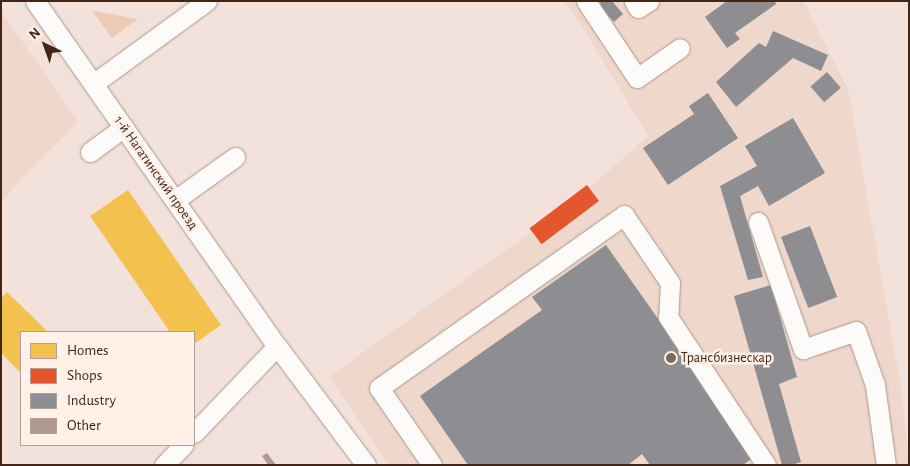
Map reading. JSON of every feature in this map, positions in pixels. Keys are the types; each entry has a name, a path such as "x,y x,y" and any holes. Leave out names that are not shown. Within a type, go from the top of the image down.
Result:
{"street":[{"name":"1-й Нагатинский проезд","path":"35,1 277,346 366,465"},
{"path":"93,84 207,1"},
{"path":"586,1 637,78 680,48"},
{"path":"634,1 638,8 649,1"},
{"path":"90,152 124,127"},
{"path":"175,200 235,158"},
{"path":"432,465 379,388 624,215 670,283 668,317 766,465"},
{"path":"758,222 803,349 856,331 875,385 886,465"},
{"path":"195,432 277,346"},
{"path":"164,465 182,446"}],"shaded area":[{"path":"563,1 803,1 848,89 901,388 909,465 389,465 329,377 577,199 648,136 580,23"},
{"path":"1,11 78,121 1,201"},
{"path":"92,11 138,19 112,38"}],"building: Homes":[{"path":"128,190 221,325 195,343 195,331 169,331 90,216"},
{"path":"7,292 47,331 20,331 20,372 1,353 1,298"}],"building: Shops":[{"path":"587,185 599,201 542,244 529,228"}],"building: Industry":[{"path":"602,1 612,1 623,14 614,22 598,4"},
{"path":"727,1 775,1 776,4 735,33 740,39 727,48 705,17"},
{"path":"773,31 828,55 821,71 793,58 736,107 716,82 759,43 766,47"},
{"path":"827,72 841,88 824,102 810,86"},
{"path":"708,93 738,138 668,185 643,148 694,114 689,106"},
{"path":"793,118 825,173 769,206 758,186 740,196 763,277 748,280 720,186 757,166 745,146"},
{"path":"810,226 837,297 808,308 781,237"},
{"path":"606,245 755,456 743,465 650,465 642,454 628,465 468,465 420,396 542,310 532,297"},
{"path":"771,285 797,377 779,384 801,462 791,465 782,465 734,296"}],"building: Other":[{"path":"267,453 276,465 268,465 262,456"}],"place":[{"name":"Трансбизнескар","path":"671,358"}]}
